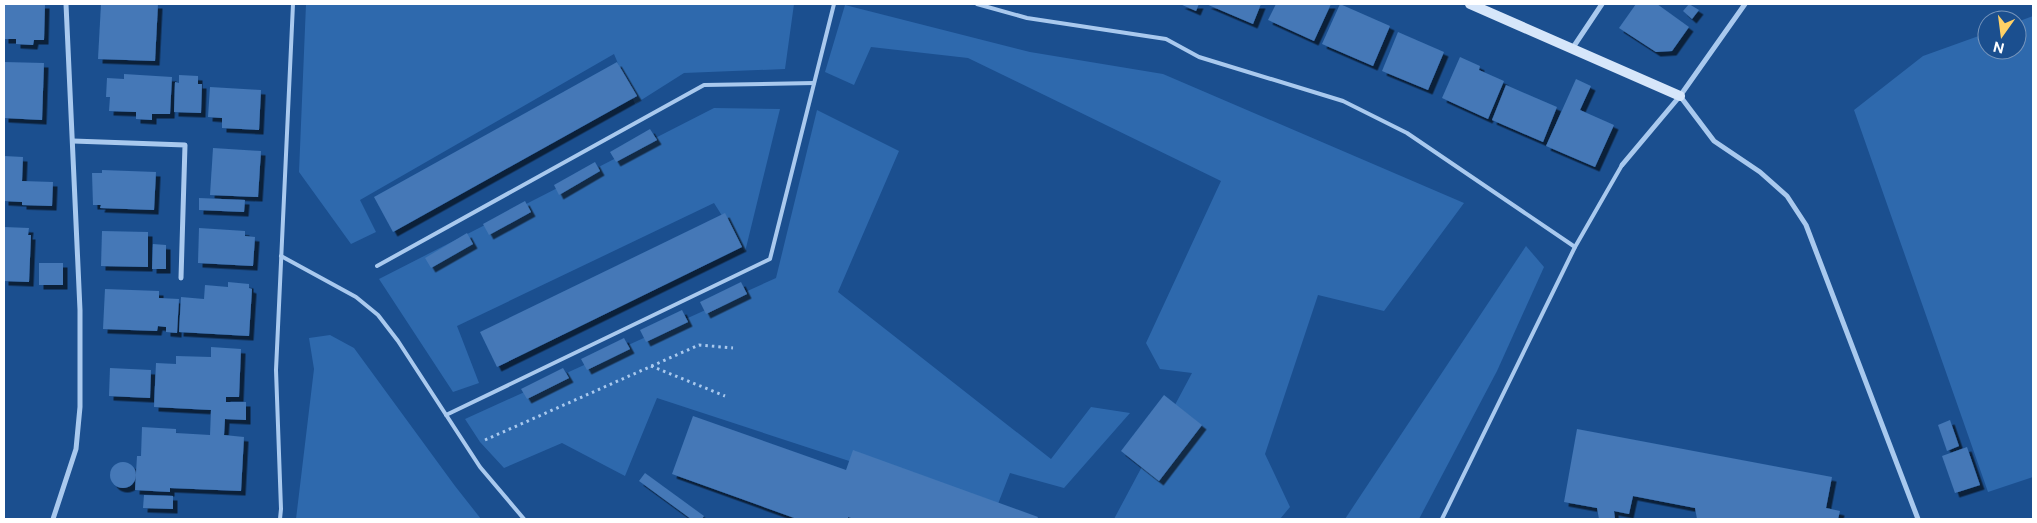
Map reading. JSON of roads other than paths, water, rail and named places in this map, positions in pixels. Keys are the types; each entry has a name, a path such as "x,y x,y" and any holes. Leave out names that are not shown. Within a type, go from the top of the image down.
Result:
{"street":[{"path":"53,519 76,449 80,407 80,310 66,4"},
{"path":"1470,4 1680,96 1714,141 1760,172 1787,196 1806,224 1918,519"},
{"path":"1572,49 1602,4"},
{"path":"1622,165 1680,96 1745,4"},
{"path":"73,141 184,145 181,278"}],"lane":[{"path":"280,519 276,370 293,4"},
{"path":"446,414 770,259 834,4"},
{"path":"977,4 1027,18 1166,38 1199,57 1343,101 1407,133 1575,247"},
{"path":"377,266 704,85 814,83"},
{"path":"1442,519 1575,247 1622,165"},
{"path":"281,256 356,298 378,316 398,341 480,467 524,519"}]}
